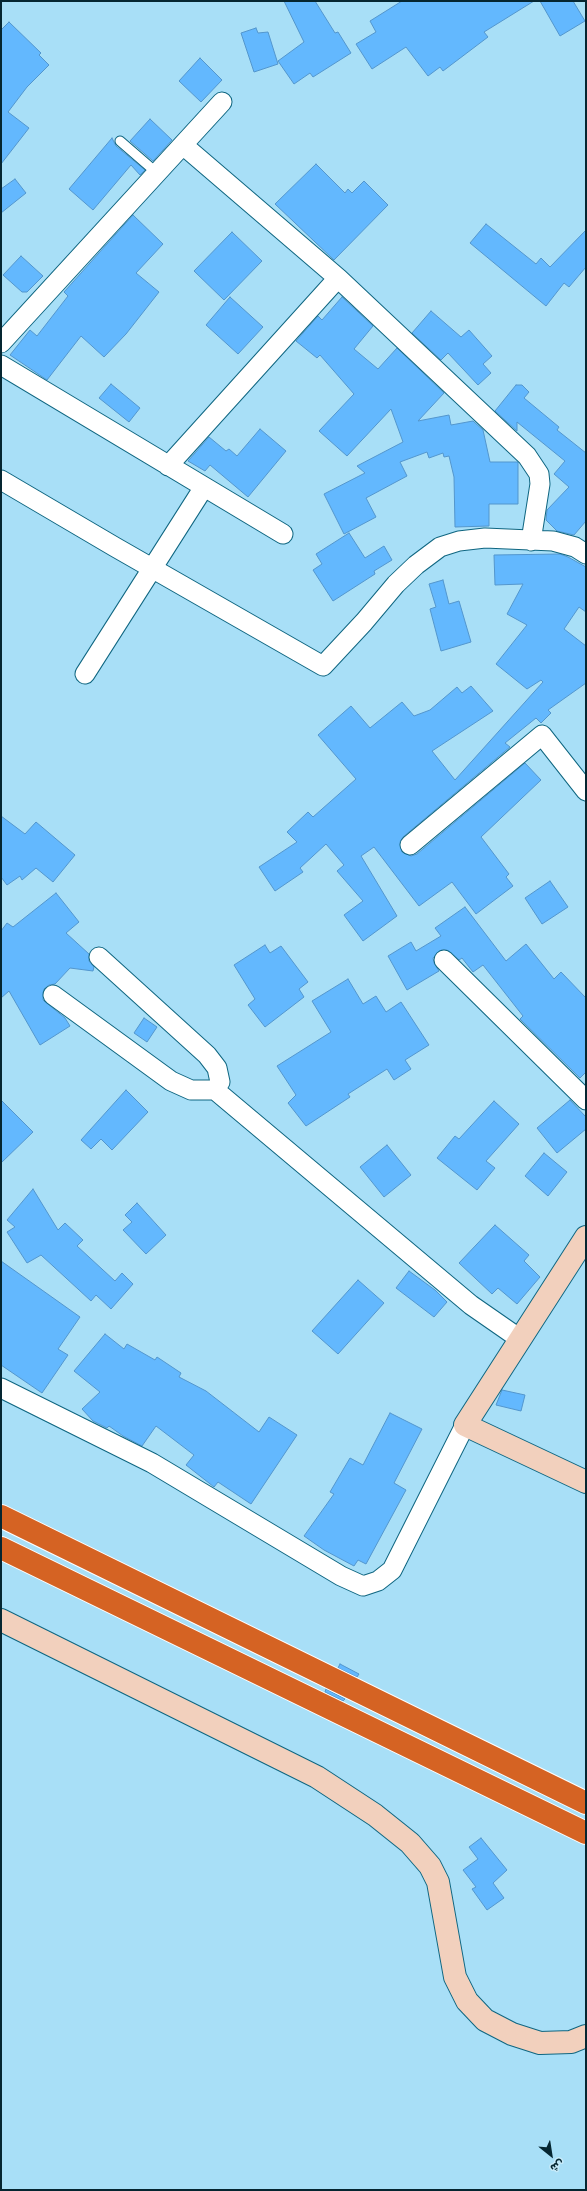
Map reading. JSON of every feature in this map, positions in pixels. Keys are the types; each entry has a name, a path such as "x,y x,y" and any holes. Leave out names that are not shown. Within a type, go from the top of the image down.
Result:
{"highway":[{"path":"1,1516 586,1803"},
{"path":"1,1548 586,1834"}],"street":[{"path":"1,343 222,102"},
{"path":"183,145 338,278 527,456 539,474 540,484 531,540"},
{"path":"168,466 338,278"},
{"path":"1,365 283,534"},
{"path":"1,480 323,666 364,622 396,584 416,565 440,547 458,541 485,538 553,541 575,547 586,554"},
{"path":"85,674 204,488"},
{"path":"410,845 542,735 586,791"},
{"path":"99,957 206,1055 217,1068 220,1082 215,1090"},
{"path":"444,960 586,1100"},
{"path":"53,995 170,1081 191,1090 215,1090 472,1305 520,1339"},
{"path":"1,1388 152,1463 341,1576 363,1586 378,1581 392,1570 465,1425 586,1238"},
{"path":"465,1425 586,1482"},
{"path":"1,1620 317,1777 376,1815 410,1843 430,1866 438,1882 455,1977 467,2001 485,2020 512,2034 540,2043 571,2042 586,2036"}],"lane":[{"path":"120,141 157,173"}],"building":[{"path":"284,1 315,1 335,33 338,32 351,53 313,77 310,73 294,84 278,61 304,42"},
{"path":"402,1 534,1 484,32 488,37 443,71 440,67 428,76 406,47 372,69 356,44 376,32 370,21"},
{"path":"540,1 573,1 585,21 560,36"},
{"path":"9,22 41,53 39,55 49,65 27,87 8,112 29,128 1,164 1,30"},
{"path":"256,28 258,33 268,32 278,64 254,72 241,33"},
{"path":"200,58 222,80 201,102 179,81"},
{"path":"150,119 172,140 153,161 130,141"},
{"path":"112,138 116,146 145,170 140,175 131,165 93,210 69,189"},
{"path":"316,164 345,193 348,189 352,193 364,181 388,205 334,260 275,204"},
{"path":"15,179 26,193 1,213 1,189"},
{"path":"133,215 163,244 136,273 159,292 126,334 104,357 81,336 47,380 10,355 30,330 37,336 68,296 64,292"},
{"path":"486,224 536,264 541,258 550,267 586,230 586,267 569,287 564,283 546,306 470,243"},
{"path":"232,232 262,261 224,300 194,271"},
{"path":"21,256 43,276 27,292 22,292 3,275"},
{"path":"230,297 263,327 238,354 206,325"},
{"path":"342,297 373,326 354,349 378,369 397,348 444,393 418,421 449,415 451,425 473,421 483,430 490,462 518,462 518,504 489,504 489,526 455,527 454,477 449,456 444,457 443,453 429,458 427,452 400,462 407,476 366,498 376,517 344,534 324,494 365,473 357,466 403,442 391,409 347,456 319,431 354,394 320,355 317,358 296,341 318,316 322,320"},
{"path":"431,311 461,337 469,330 492,356 483,364 491,373 478,385 448,353 441,360 412,333"},
{"path":"111,384 140,408 129,422 99,398"},
{"path":"516,385 522,385 529,392 524,398 559,427 557,430 586,453 586,521 574,535 557,531 546,520 547,510 569,487 554,474 565,461 517,422 517,431 495,411"},
{"path":"260,429 286,451 248,497 210,465 205,471 188,461 209,437 226,451 229,449 237,456"},
{"path":"349,533 365,558 384,546 392,560 374,571 375,574 333,601 313,570 322,564 316,554"},
{"path":"560,554 586,567 586,612 579,607 564,629 586,646 586,683 548,710 551,713 541,723 536,718 505,743 510,747 403,837 400,842 402,852 411,856 417,854 525,763 541,780 481,837 509,874 506,877 513,886 476,914 452,882 419,906 374,847 361,856 397,916 363,941 344,915 363,901 337,871 344,865 326,844 300,868 303,872 275,891 259,867 297,842 287,832 308,812 313,817 356,779 318,735 351,706 370,728 402,702 414,716 430,710 457,687 462,693 471,686 493,711 432,751 455,780 543,682 541,680 527,689 496,664 527,625 507,614 523,584 495,585 494,555"},
{"path":"443,580 449,604 459,601 471,642 441,651 430,609 436,607 429,584"},
{"path":"1,816 25,834 36,822 75,855 53,882 36,868 22,880 20,876 7,885 1,877"},
{"path":"550,881 568,907 542,924 525,898"},
{"path":"56,893 79,922 66,933 89,954 89,961 94,967 93,971 70,968 55,984 49,985 44,989 43,1000 65,1018 70,1026 40,1045 9,991 1,998 1,931 7,923 13,927"},
{"path":"465,907 506,961 526,944 554,979 561,972 586,998 586,1072 580,1078 520,1019 523,1016 483,965 473,972 462,958 459,960 447,950 441,950 433,958 439,971 407,990 388,956 411,942 416,951 441,936 435,928"},
{"path":"265,945 270,953 281,946 308,982 299,989 304,997 265,1027 248,1005 255,999 234,965"},
{"path":"348,979 363,1004 376,996 386,1012 401,1002 429,1045 405,1060 411,1069 394,1080 387,1069 348,1094 350,1097 306,1126 288,1103 296,1095 277,1066 331,1032 312,1001"},
{"path":"144,1018 157,1027 147,1042 134,1033"},
{"path":"126,1090 148,1112 112,1150 101,1139 91,1149 81,1140"},
{"path":"1,1100 33,1132 1,1163"},
{"path":"570,1100 586,1117 586,1129 557,1153 537,1128"},
{"path":"494,1101 519,1124 486,1161 495,1168 477,1190 437,1158 455,1136 459,1139"},
{"path":"387,1145 411,1175 384,1197 360,1167"},
{"path":"544,1153 567,1172 548,1196 525,1176"},
{"path":"33,1189 58,1230 65,1223 83,1240 77,1246 115,1281 122,1273 133,1284 111,1309 96,1295 91,1301 41,1255 27,1263 7,1232 15,1227 7,1220"},
{"path":"137,1203 166,1235 146,1254 123,1230 132,1222 125,1215"},
{"path":"495,1225 529,1255 524,1261 540,1277 517,1304 498,1288 492,1294 459,1263"},
{"path":"1,1261 80,1317 58,1349 68,1355 42,1393 1,1365"},
{"path":"409,1271 435,1290 447,1302 434,1317 396,1288"},
{"path":"358,1280 384,1303 338,1354 312,1331"},
{"path":"105,1334 124,1349 127,1344 155,1360 157,1357 181,1373 179,1377 206,1391 259,1432 269,1417 297,1435 251,1504 218,1482 214,1487 186,1465 194,1455 156,1426 142,1446 123,1436 109,1426 107,1428 93,1421 82,1409 100,1392 74,1371"},
{"path":"502,1390 525,1395 521,1411 496,1405"},
{"path":"390,1413 422,1429 394,1483 406,1490 366,1564 358,1560 354,1566 324,1550 304,1536 334,1494 330,1492 350,1458 363,1465"},
{"path":"340,1664 359,1674 357,1677 338,1668"},
{"path":"326,1689 345,1699 343,1701 325,1692"},
{"path":"481,1838 507,1870 493,1883 504,1898 487,1910 472,1889 476,1887 463,1870 478,1859 469,1847"}]}
